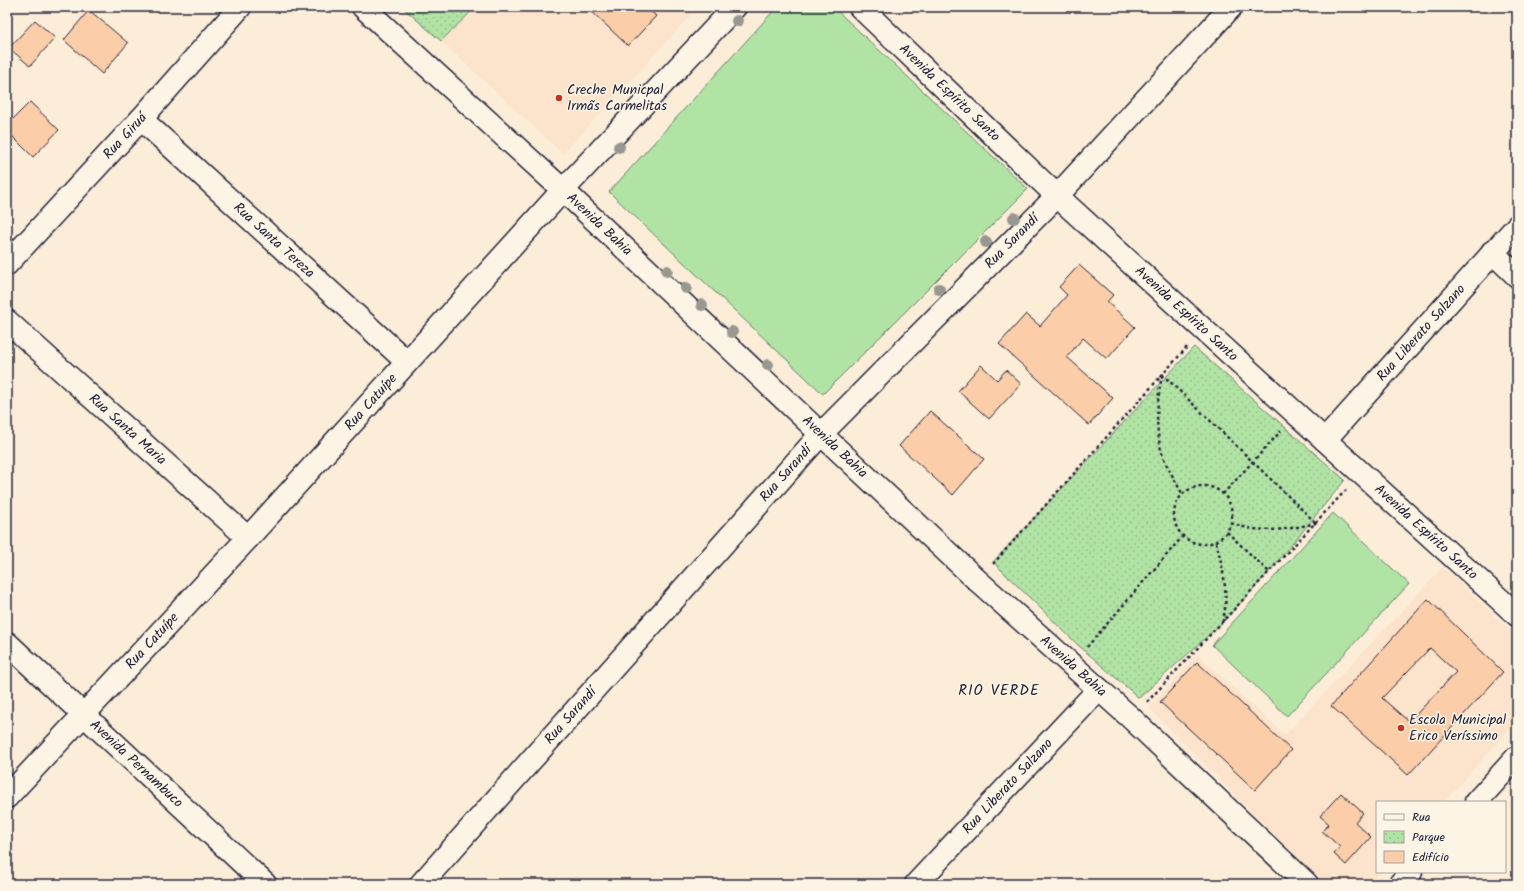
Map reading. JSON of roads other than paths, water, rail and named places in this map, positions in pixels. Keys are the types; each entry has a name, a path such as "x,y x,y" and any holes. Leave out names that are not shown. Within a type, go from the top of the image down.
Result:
{"street":[{"name":"Rua Giruá","path":"7,264 141,119 240,7"},
{"name":"Avenida Bahia","path":"363,7 563,190 821,434 978,580 1131,718 1307,884"},
{"name":"Rua Catuípe","path":"7,797 248,538 563,190 735,7"},
{"name":"Avenida Espírito Santo","path":"860,7 1057,196 1517,615"},
{"name":"Rua Sarandí","path":"421,884 821,434 1057,196 1231,7"},
{"name":"Rua Santa Tereza","path":"141,119 407,362"},
{"name":"Rua Liberato Salzano","path":"1325,440 1492,252 1517,226"},
{"path":"1492,252 1517,276"},
{"name":"Rua Santa Maria","path":"7,320 248,538"},
{"name":"Avenida Pernambuco","path":"7,643 265,884"},
{"name":"Rua Liberato Salzano","path":"916,884 1099,689"},
{"path":"1477,801 1517,758"},
{"path":"1400,884 1410,873"}],"place":[{"name":"Creche Municpal Irmãs Carmelitas","path":"559,98"},
{"name":"Escola Municipal Erico Veríssimo","path":"1401,728"}],"district":[{"name":"RIO VERDE","path":"999,691"}]}
